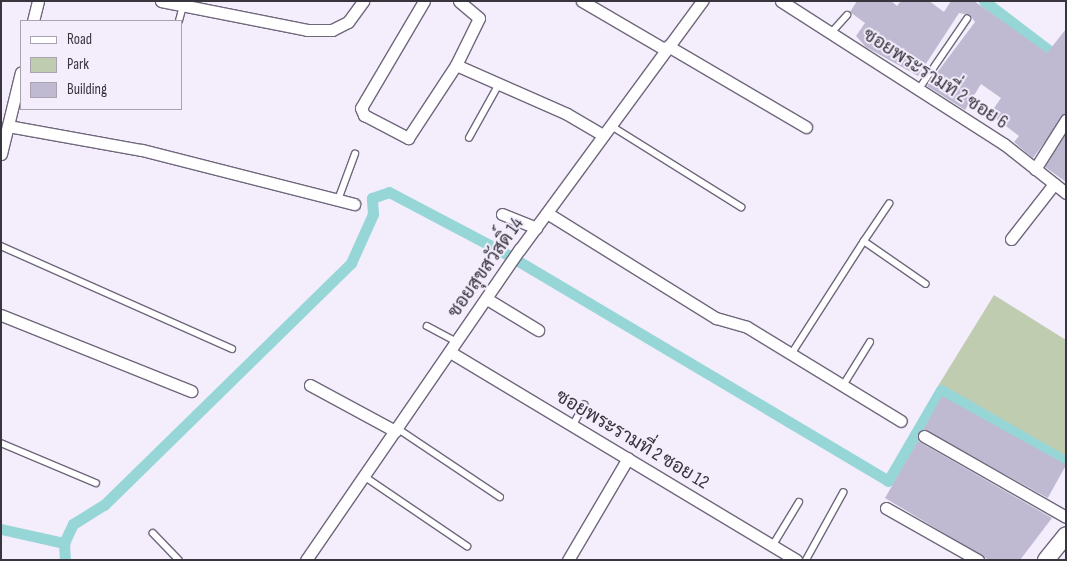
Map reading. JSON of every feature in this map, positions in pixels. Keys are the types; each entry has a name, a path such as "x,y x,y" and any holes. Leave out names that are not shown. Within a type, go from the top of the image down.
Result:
{"main road":[{"path":"1046,560 1066,535"}],"street":[{"path":"33,20 38,1"},
{"path":"161,1 307,30 332,30 348,22 363,1"},
{"path":"424,1 361,108 364,115 408,138 456,65 479,18 458,1"},
{"path":"582,1 806,127"},
{"name":"ซอยสุขสวัสดิ์ 14","path":"306,560 520,249 702,1"},
{"name":"ซอยพระรามที่ 2 ซอย 6","path":"781,1 919,90 1035,169 1066,193"},
{"path":"456,65 498,86 568,114 603,135"},
{"path":"1,154 6,123 20,75"},
{"path":"1035,169 1066,120"},
{"path":"6,123 142,150 354,204"},
{"path":"1011,239 1054,184"},
{"path":"547,213 716,318 747,327 844,384 901,421"},
{"path":"502,214 536,228"},
{"path":"487,299 538,330"},
{"path":"1,315 191,391"},
{"name":"ซอยพระรามที่ 2 ซอย 12","path":"450,352 792,558"},
{"path":"310,385 396,429"},
{"path":"924,436 1066,517"},
{"path":"568,560 628,458"},
{"path":"886,508 978,560"}],"lane":[{"path":"179,20 183,6"},
{"path":"831,33 847,15"},
{"path":"919,90 967,19"},
{"path":"469,138 498,86"},
{"path":"610,125 741,207"},
{"path":"338,200 355,154"},
{"path":"792,353 889,204"},
{"path":"864,241 926,284"},
{"path":"1,246 232,349"},
{"path":"427,326 457,342"},
{"path":"844,384 870,342"},
{"path":"573,425 584,405"},
{"path":"396,429 500,496"},
{"path":"1,443 96,484"},
{"path":"364,476 467,546"},
{"path":"806,560 844,493"},
{"path":"773,545 799,502"},
{"path":"153,533 179,560"}],"green space":[{"path":"994,295 1066,340 1066,457 938,386"}],"building":[{"path":"857,1 891,1 897,6 901,1 929,1 944,12 951,1 974,1 1047,53 1066,29 1066,113 1033,158 1014,142 1019,136 990,114 1001,98 981,84 965,110 927,86 975,22 970,15 959,13 918,76 866,47 856,36 865,23 850,12"},
{"path":"1066,134 1066,182 1045,167"},
{"path":"942,396 1066,465 1048,498 924,429"},
{"path":"918,441 1052,518 1020,560 989,560 885,498"}],"waterway":[{"path":"984,1 1060,59"},
{"path":"64,543 73,524 104,505 351,263 373,214 372,198 389,192 503,252 888,481 941,390 1066,462"},
{"path":"1,529 64,543 65,560"}]}
